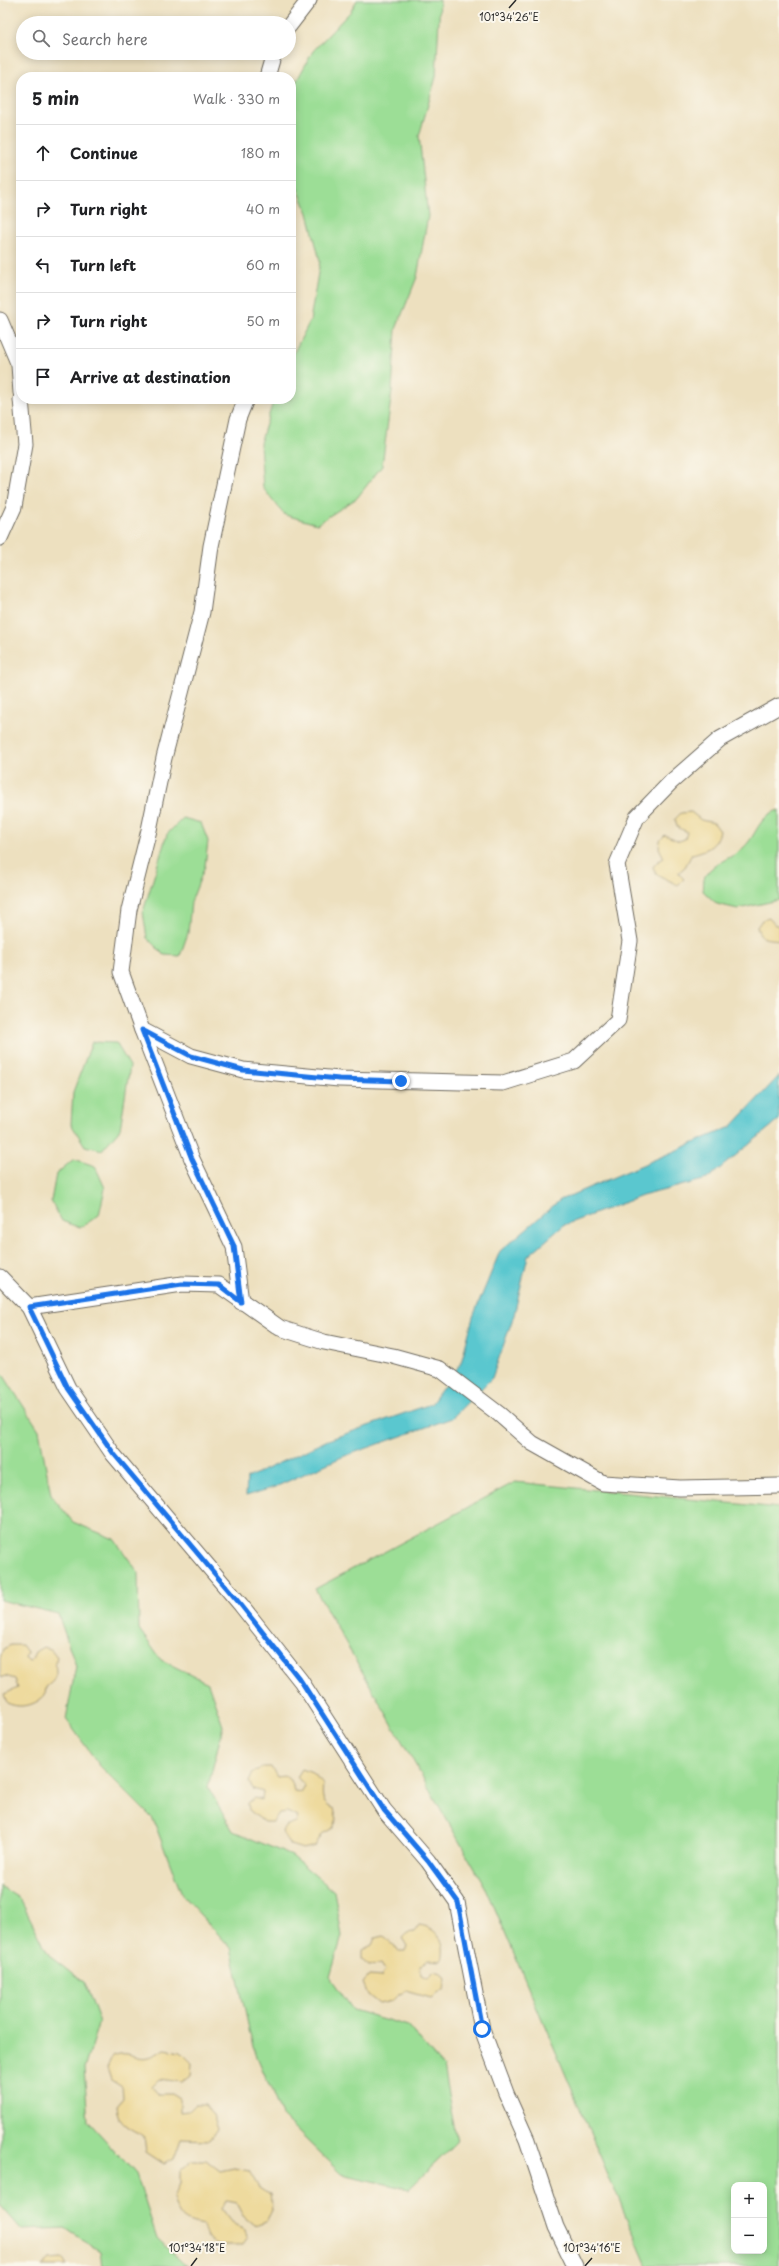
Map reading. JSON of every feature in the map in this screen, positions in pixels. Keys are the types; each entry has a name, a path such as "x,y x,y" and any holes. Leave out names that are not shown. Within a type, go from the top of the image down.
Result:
{"lane":[{"path":"296,17 309,0"},
{"path":"268,72 272,60"},
{"path":"0,320 16,358"},
{"path":"0,538 14,507 25,444 22,404"},
{"path":"241,1302 234,1246 192,1159 121,972 129,910 149,830 164,758 202,612 211,546 238,419 244,404"},
{"path":"142,1030 191,1056 243,1070 339,1079 503,1082 574,1061 618,1020 630,941 617,864 636,817 671,782 720,739 779,706"},
{"path":"0,1277 29,1307 68,1388 114,1454 241,1605 301,1681 384,1810 428,1861 458,1902 482,2029 506,2093 527,2140 556,2227 575,2266"},
{"path":"29,1307 182,1284 219,1285 241,1302 280,1328 324,1342 393,1356 440,1369 499,1414 532,1443 603,1483 680,1488 779,1486"}],"green space":[{"path":"357,0 440,0 436,77 419,136 428,216 417,277 396,329 392,391 382,466 357,498 317,524 285,515 263,488 260,443 272,404 296,404 296,348 310,321 320,261 308,213 296,184 296,82 313,51 351,11"},
{"path":"779,810 779,900 738,909 717,904 703,891 705,876 718,863 740,851 762,821 772,813"},
{"path":"183,818 201,823 208,841 205,866 191,902 188,933 180,956 164,955 147,938 143,912 167,834"},
{"path":"92,1042 116,1043 130,1066 120,1129 102,1150 85,1146 71,1124 73,1092"},
{"path":"74,1159 95,1166 105,1188 99,1215 80,1228 62,1221 51,1201 56,1174"},
{"path":"0,1373 4,1376 39,1430 51,1495 73,1522 114,1539 138,1572 139,1629 161,1660 208,1683 223,1726 208,1787 233,1831 292,1856 334,1891 342,1936 330,1977 353,2010 408,2026 443,2067 457,2142 409,2189 341,2174 282,2116 253,2047 231,1948 182,1895 153,1819 100,1766 66,1719 76,1666 58,1614 0,1600"},
{"path":"515,1482 779,1508 779,2266 647,2266 487,1890 315,1589"},
{"path":"0,1886 20,1899 49,1955 85,1983 99,2021 84,2069 88,2121 136,2174 157,2238 184,2264 189,2266 103,2266 101,2252 65,2228 22,2230 0,2205"}],"sand":[{"path":"691,812 701,820 714,823 720,831 716,841 710,847 692,854 685,867 678,873 684,879 678,885 656,874 653,867 657,862 664,858 659,848 660,840 665,835 679,841 685,839 687,832 677,827 675,819 681,813"},
{"path":"769,918 775,925 779,925 779,940 765,938 760,935 757,927 762,920"},
{"path":"11,1645 22,1645 27,1652 25,1659 31,1661 35,1652 43,1647 51,1649 57,1657 56,1676 46,1687 45,1695 37,1702 22,1706 7,1703 4,1694 18,1688 15,1679 5,1676 0,1678 0,1658 3,1649"},
{"path":"262,1767 271,1767 277,1777 285,1776 292,1782 294,1791 301,1792 305,1786 297,1777 302,1769 312,1773 323,1783 323,1799 327,1805 334,1809 337,1819 333,1828 322,1834 315,1846 303,1849 290,1845 282,1832 287,1826 296,1823 298,1817 287,1812 279,1813 273,1822 264,1822 249,1810 248,1803 254,1798 262,1800 263,1792 253,1789 249,1782 253,1773"},
{"path":"419,1925 425,1926 436,1933 442,1942 443,1948 442,1961 428,1960 420,1966 421,1975 428,1978 434,1971 442,1973 446,1979 444,1989 431,1998 406,1991 398,1995 392,2001 379,2004 368,1995 363,1983 369,1976 381,1977 385,1970 381,1964 369,1965 362,1959 362,1950 372,1945 375,1938 383,1936 399,1951 405,1951 407,1946 402,1938 407,1933 414,1932"},
{"path":"164,2049 181,2052 192,2063 191,2075 182,2082 159,2079 152,2086 159,2094 172,2094 180,2099 180,2112 188,2111 195,2104 205,2104 213,2115 218,2129 210,2140 181,2139 174,2159 164,2164 146,2152 144,2136 125,2125 119,2118 116,2106 123,2098 122,2087 111,2080 107,2068 112,2056 127,2054 142,2058 155,2055"},
{"path":"192,2160 206,2160 220,2171 234,2168 249,2171 259,2188 270,2195 272,2210 266,2222 255,2226 243,2216 236,2203 226,2201 222,2209 232,2222 245,2230 247,2238 242,2245 217,2244 209,2239 203,2226 190,2223 179,2214 173,2197 180,2184 180,2171"},
{"path":"62,2258 67,2266 42,2266 50,2259"}],"water":[{"path":"779,1076 779,1120 707,1179 642,1196 564,1225 528,1256 514,1315 492,1378 452,1418 342,1457 275,1487 246,1496 247,1478 328,1440 431,1404 461,1363 473,1317 500,1251 560,1200 731,1127"}],"route":[{"path":"401,1081 339,1079 288,1073 243,1070 191,1056 142,1030 192,1159 234,1246 241,1302 219,1285 182,1284 29,1307 68,1388 114,1454 241,1605 301,1681 384,1810 428,1861 458,1902 468,1964 482,2029"}]}
